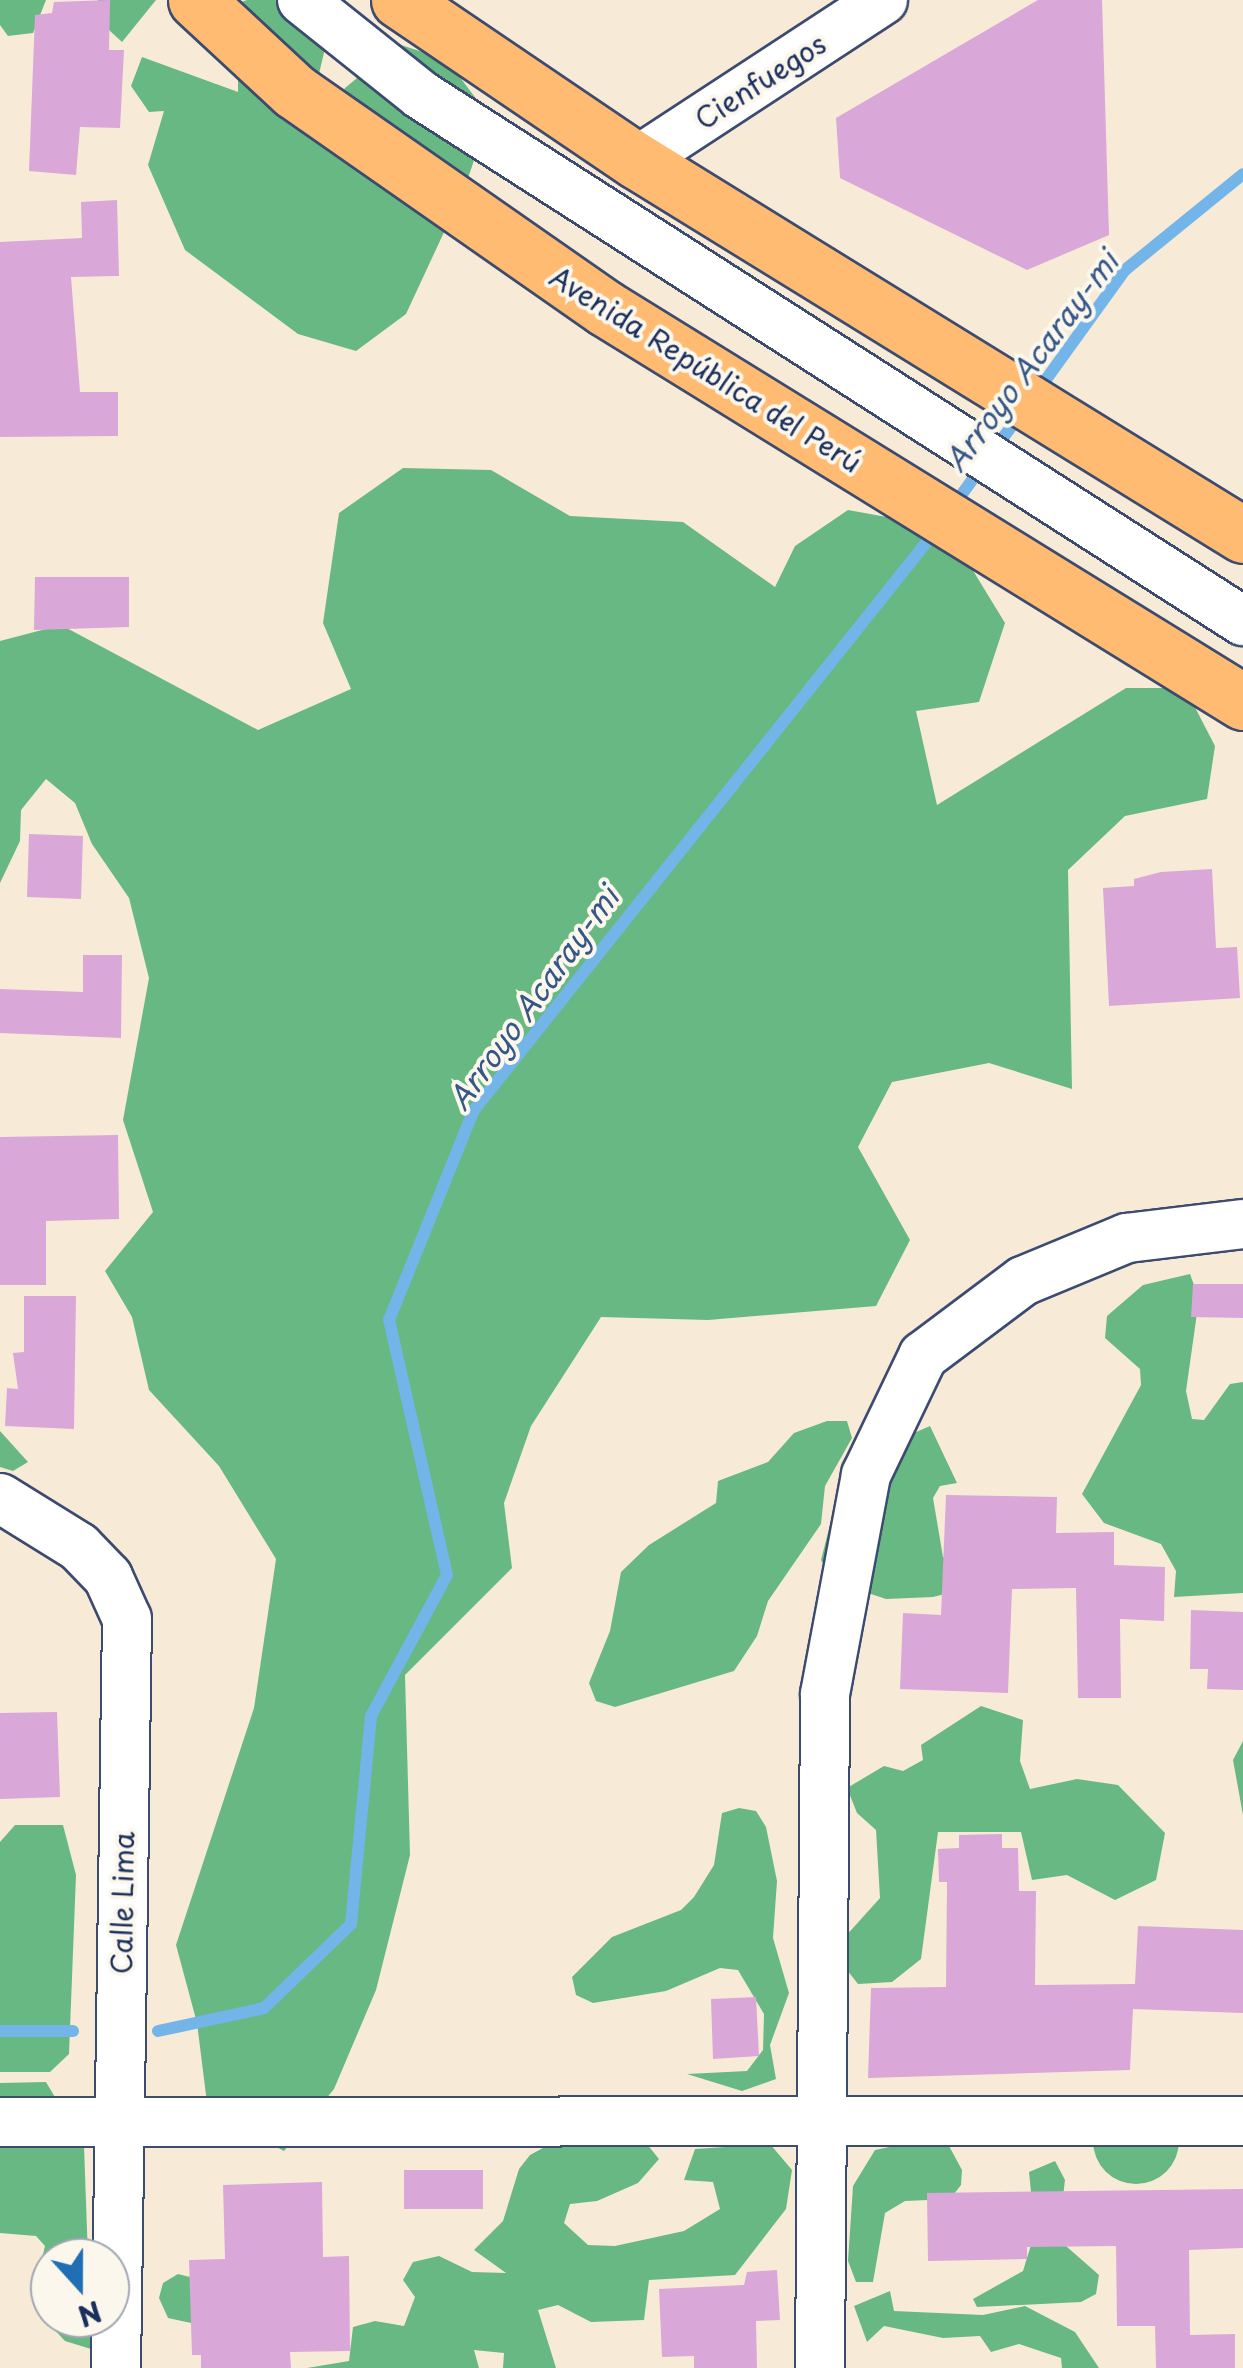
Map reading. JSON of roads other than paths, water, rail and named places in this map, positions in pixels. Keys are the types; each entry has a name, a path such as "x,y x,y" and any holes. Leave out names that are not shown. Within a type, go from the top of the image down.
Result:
{"highway":[{"name":"Avenida República del Perú","path":"196,0 310,103 605,308 1243,702"},
{"path":"399,0 637,161 1166,482 1243,534"}],"street":[{"path":"302,0 421,95 941,433 1243,620"},
{"name":"Cienfuegos","path":"637,161 883,0"},
{"path":"820,2368 824,1694 866,1474 923,1356 1022,1281 1127,1238 1243,1224"},
{"name":"Calle Lima","path":"0,1498 79,1547 108,1577 127,1619 116,2368"},
{"path":"0,2122 1243,2121"}],"waterway":[{"name":"Arroyo Acaray-mi","path":"1037,392 1125,270 1243,174"},
{"name":"Arroyo Acaray-mi","path":"951,509 1022,412"},
{"name":"Arroyo Acaray-mi","path":"158,2031 264,2008 351,1924 371,1716 447,1575 389,1320 474,1110 937,529"},
{"name":"Arroyo Acaray-mi","path":"0,2031 73,2031"}]}
